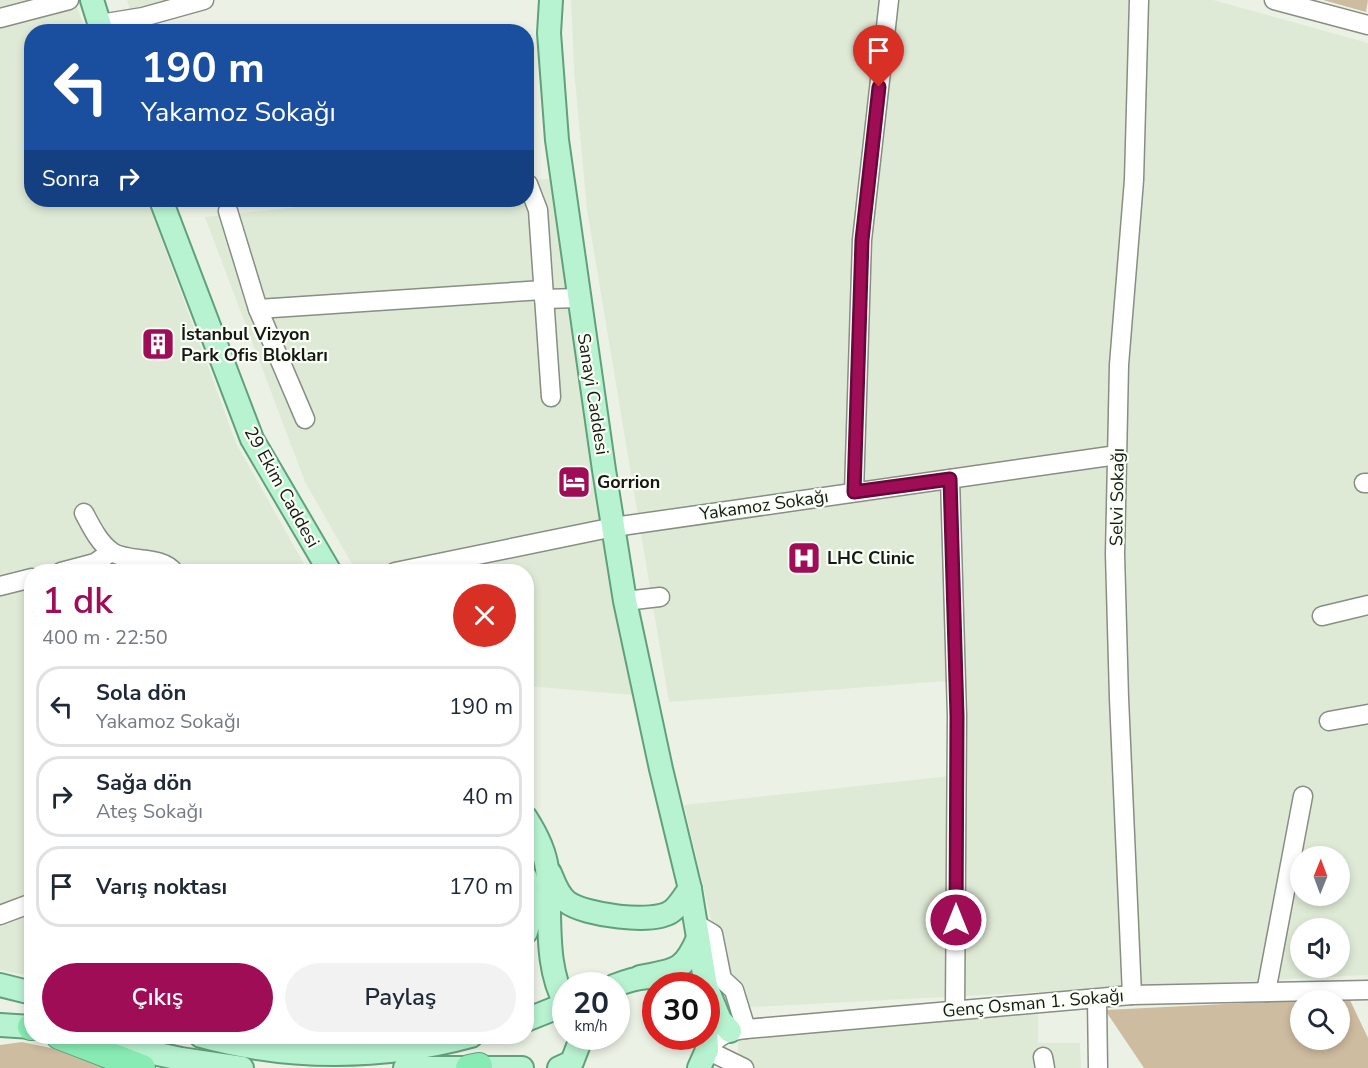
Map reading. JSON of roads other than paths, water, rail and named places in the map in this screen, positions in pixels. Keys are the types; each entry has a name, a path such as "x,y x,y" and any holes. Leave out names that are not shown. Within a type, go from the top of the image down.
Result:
{"highway":[{"path":"80,1044 142,1068"}],"main road":[{"path":"92,0 100,24"},
{"name":"Sanayi Caddesi","path":"550,0 549,33 557,140 578,298 614,527 626,601 661,769 690,889 704,972"},
{"name":"29 Ekim Caddesi","path":"164,207 252,439 325,564"},
{"path":"534,836 565,901 582,911 612,916 654,917 670,912 690,889"},
{"path":"547,866 554,972"},
{"path":"630,980 679,968 689,960 697,931"},
{"path":"0,985 24,991"},
{"path":"534,1017 552,1009"},
{"name":"Sanayi Caddesi","path":"720,1020 738,1030"},
{"path":"0,1025 24,1027"},
{"path":"114,1044 181,1059 242,1068"},
{"path":"240,1044 278,1052 328,1055 439,1044"},
{"path":"384,1051 405,1044"},
{"path":"559,1068 572,1062 577,1050"},
{"path":"405,1068 522,1068"}],"street":[{"path":"0,18 69,0"},
{"path":"116,24 204,0"},
{"path":"854,492 862,240 889,0"},
{"name":"Selvi Sokağı","path":"1132,995 1115,554 1119,364 1134,180 1139,0"},
{"path":"1274,0 1297,3 1368,25"},
{"path":"534,200 538,210 551,397"},
{"path":"228,211 258,309 305,419"},
{"path":"258,309 543,295 578,298"},
{"name":"Yakamoz Sokağı","path":"434,564 614,527 1118,455"},
{"path":"950,479 957,716 955,1010"},
{"path":"84,513 95,533 111,552 128,558 162,564"},
{"path":"91,564 111,552"},
{"path":"0,586 24,580"},
{"path":"626,601 660,597"},
{"path":"1322,616 1368,605"},
{"path":"1329,721 1368,714"},
{"path":"1266,992 1303,796"},
{"path":"0,915 24,906"},
{"path":"697,931 713,934 722,979 734,990 738,1030 716,1038 703,1062 744,1068"},
{"name":"Genç Osman 1. Sokağı","path":"738,1030 1132,995 1368,990"},
{"path":"1097,999 1098,1068"}],"place":[{"name":"İstanbul Vizyon Park Ofis Blokları","path":"158,344"},
{"name":"Gorrion","path":"574,482"},
{"name":"LHC Clinic","path":"804,558"}]}
